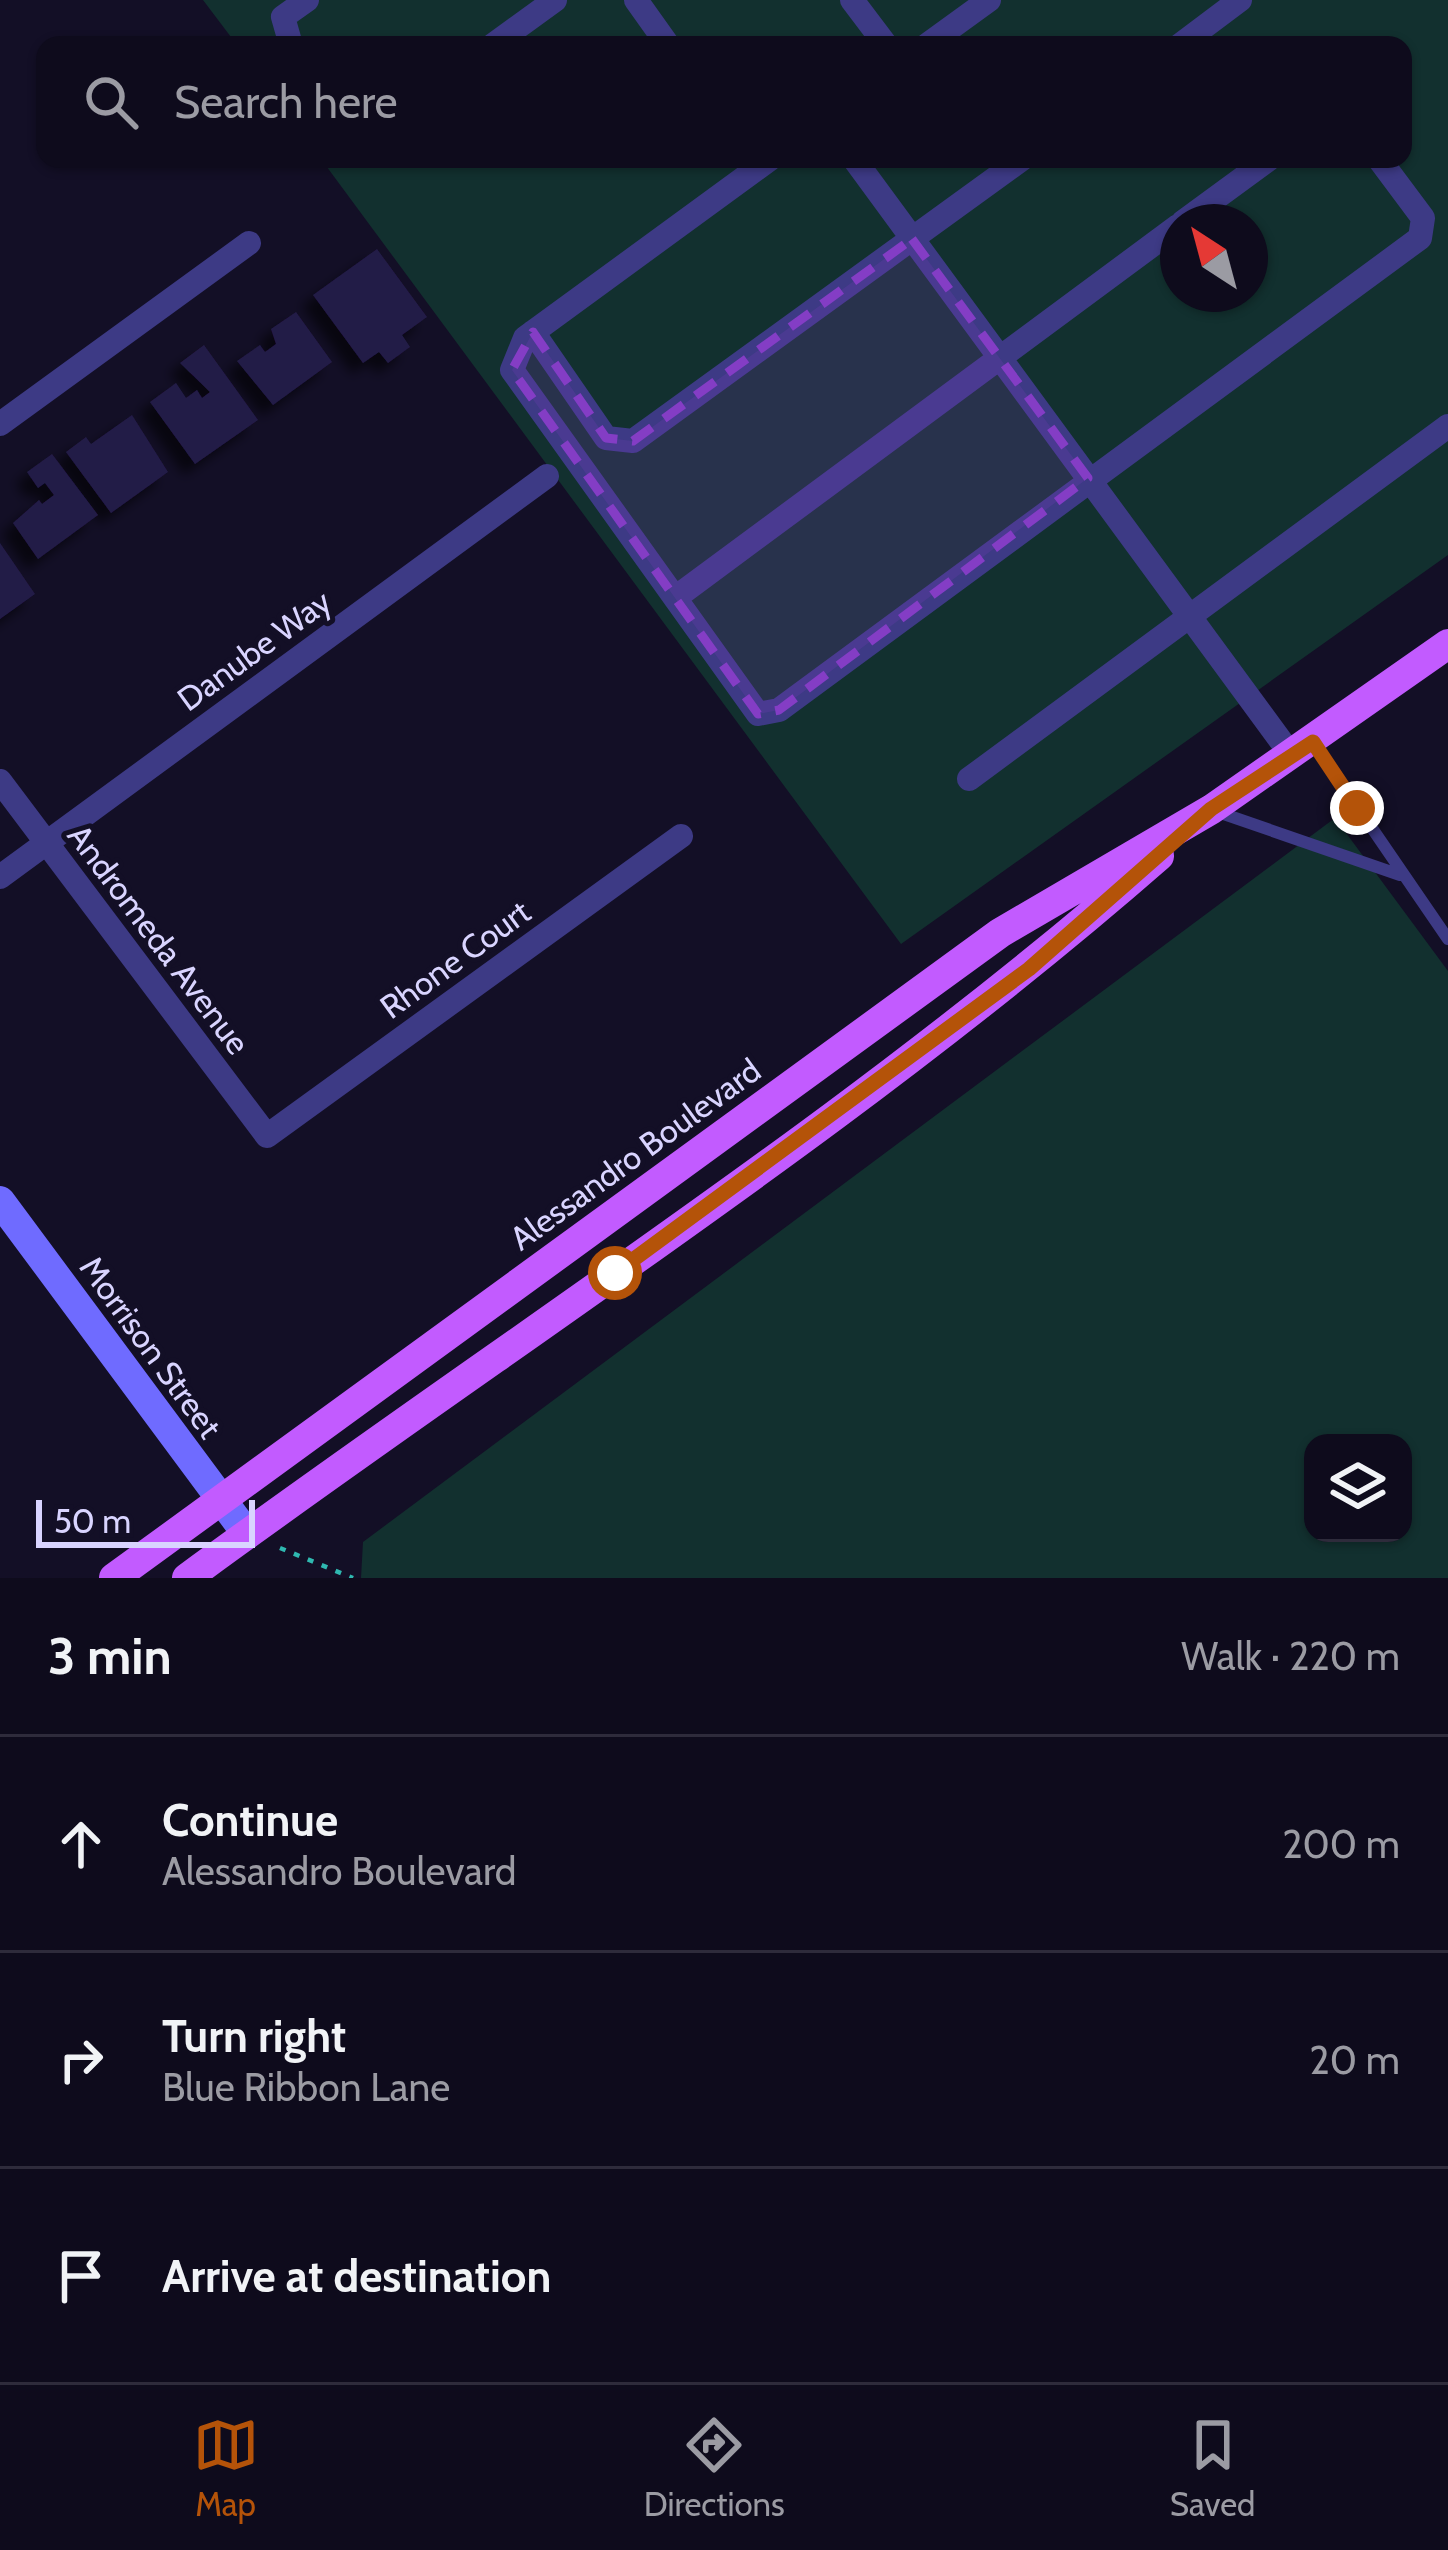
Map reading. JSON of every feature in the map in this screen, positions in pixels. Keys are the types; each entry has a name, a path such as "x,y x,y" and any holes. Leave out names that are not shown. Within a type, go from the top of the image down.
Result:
{"main road":[{"name":"Alessandro Boulevard","path":"114,1578 1000,933 1211,809 1448,644"},
{"name":"Alessandro Boulevard","path":"187,1578 725,1195 1029,969 1211,809"}],"street":[{"path":"288,36 283,17 307,0"},
{"path":"505,36 555,0"},
{"path":"636,0 662,36"},
{"path":"853,0 879,36"},
{"path":"939,36 989,0"},
{"path":"1192,36 1240,0"},
{"path":"750,168 525,338 512,370 758,714 779,710 1420,238 1423,218 1386,168"},
{"path":"861,168 1191,618 1302,749"},
{"path":"533,332 606,438 633,441 1010,168"},
{"path":"1207,204 1257,168"},
{"path":"675,598 1160,239"},
{"path":"0,424 249,243"},
{"path":"969,779 1448,426"},
{"name":"Danube Way","path":"0,877 547,476"},
{"name":"Andromeda Avenue","path":"0,781 267,1136"},
{"name":"Rhone Court","path":"267,1136 681,836"},
{"name":"Morrison Street","path":"0,1201 247,1534"}],"lane":[{"path":"1302,749 1448,939"},
{"path":"1211,809 1401,875"}],"path":[{"path":"247,1534 353,1578"}],"highlighted area":[{"path":"912,239 1088,478 779,710 758,714 512,370 533,332 606,438 633,441"}],"green space":[{"path":"203,0 1448,0 1448,555 901,944 328,168 1412,168 1412,36 230,36"},
{"path":"1335,818 1448,971 1448,1578 361,1578 363,1542"}],"building":[{"path":"377,249 427,317 402,335 410,347 388,363 379,352 363,363 313,295"},
{"path":"296,312 332,362 273,405 237,361 260,345 265,352 276,344 271,329"},
{"path":"204,345 258,420 195,464 150,402 176,383 186,398 197,390 202,398 210,392 180,363"},
{"path":"132,415 168,472 111,513 66,452 86,437 91,444"},
{"path":"52,454 98,515 38,559 13,523 39,500 42,504 54,495 45,483 38,488 27,472"},
{"path":"0,543 35,594 0,619"}],"route":[{"path":"615,1273 1029,969 1211,809 1313,742 1357,808"}]}
